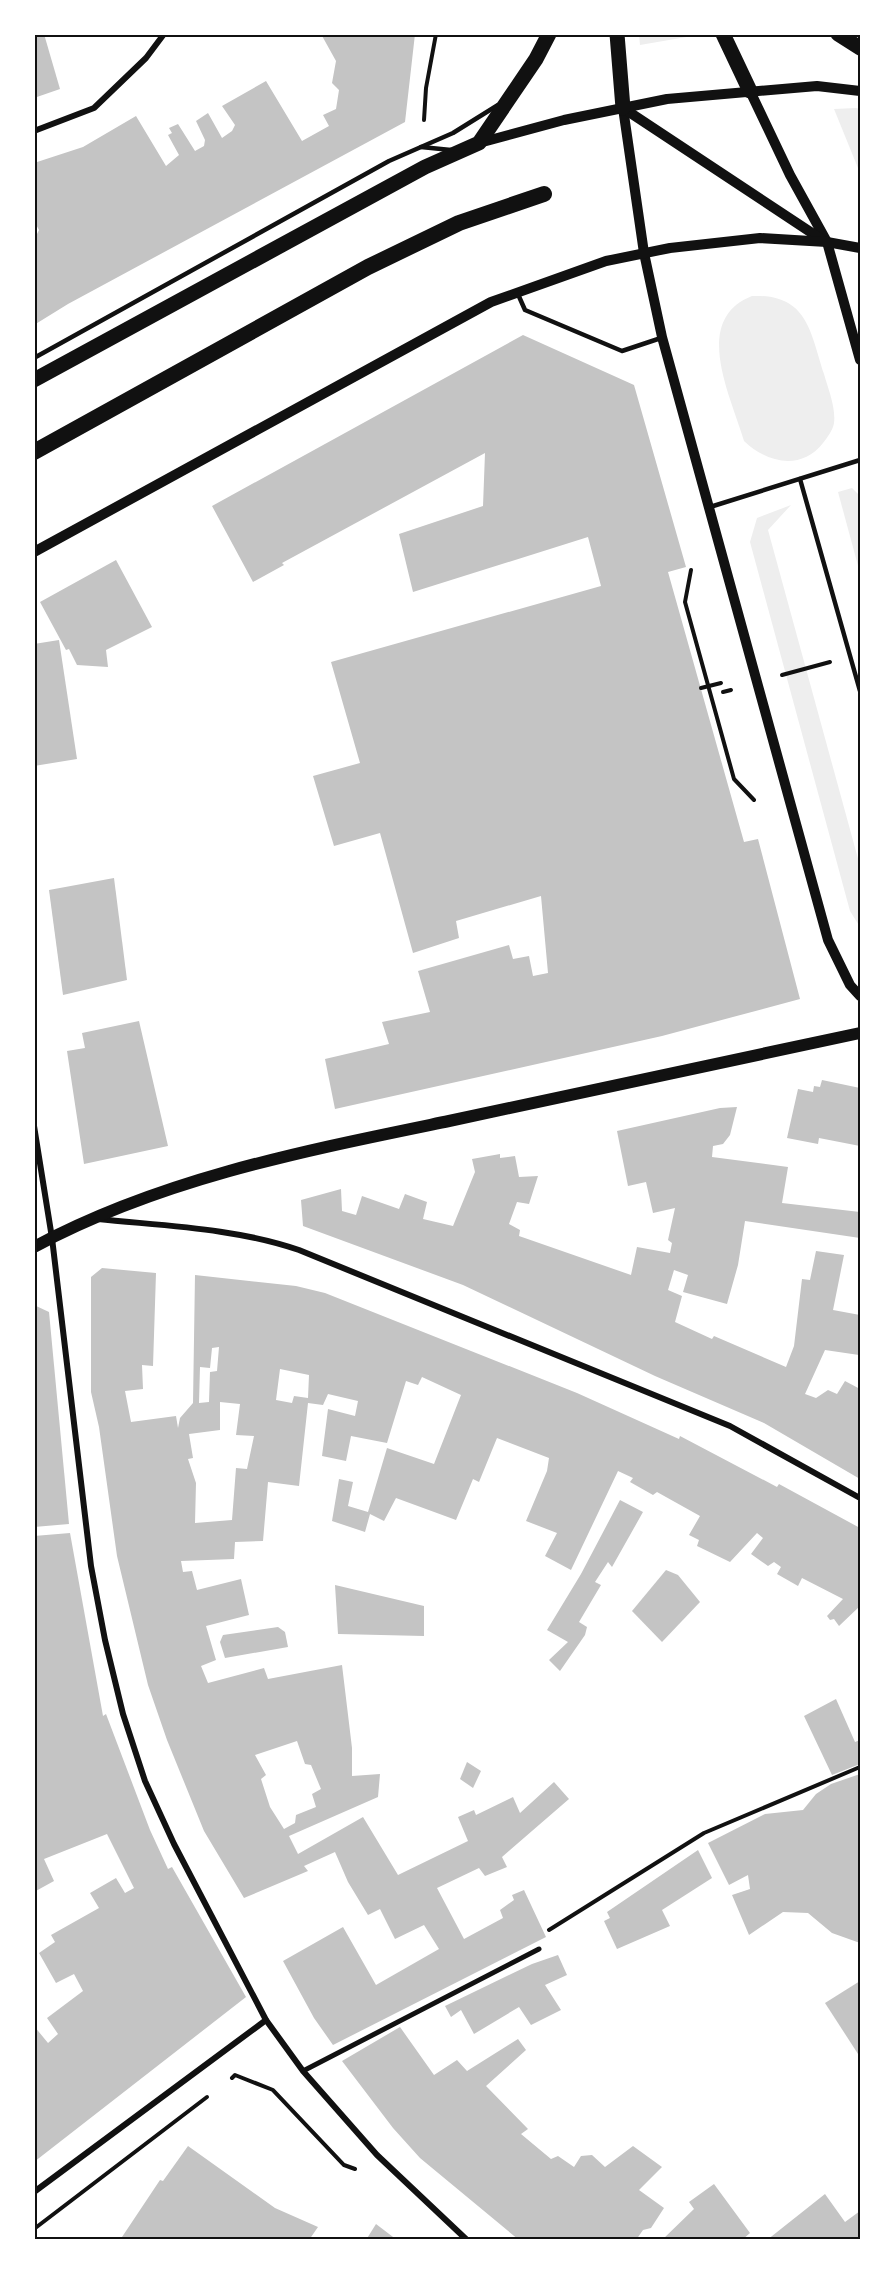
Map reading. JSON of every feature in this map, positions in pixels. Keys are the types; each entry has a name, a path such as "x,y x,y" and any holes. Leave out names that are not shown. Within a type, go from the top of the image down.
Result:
{"highway":[{"path":"34,452 368,267 459,223 544,194"}],"main road":[{"path":"34,380 425,167 479,143 536,59 549,34"},
{"path":"617,34 623,108"},
{"path":"723,34 750,91"},
{"path":"838,34 861,48"},
{"path":"34,1247 92,1219 175,1189 297,1153 861,1033"}],"street":[{"path":"34,131 94,108 146,58 164,34"},
{"path":"479,143 598,113 667,99 817,86 861,91"},
{"path":"750,91 790,175 827,242 861,360"},
{"path":"623,108 827,242"},
{"path":"623,108 644,253 662,338 828,940 850,985 861,996"},
{"path":"34,552 491,302 517,292 606,261 706,243 760,238 827,242 861,248"},
{"path":"34,1126 52,1238 91,1566 105,1640 123,1714 145,1781 266,2020 303,2071 377,2155 467,2240"},
{"path":"92,1219 219,1231 270,1240 299,1250 730,1426 861,1498"},
{"path":"303,2071 538,1949"},
{"path":"34,2192 266,2020"}],"lane":[{"path":"34,358 418,147 453,133 508,99"},
{"path":"418,147 461,151"},
{"path":"517,292 525,310 622,351 662,338"},
{"path":"710,507 861,460"},
{"path":"801,479 861,691"}],"path":[{"path":"424,125 426,88 436,34"},
{"path":"691,570 685,602 734,779 754,800"},
{"path":"723,692 850,656"},
{"path":"701,688 721,683"},
{"path":"538,1949 551,1940 549,1929 704,1833 861,1767"},
{"path":"226,2082 235,2075 273,2090 344,2166 411,2186"},
{"path":"34,2229 208,2096"}],"shaded area":[{"path":"639,34 704,34 640,45 639,35"},
{"path":"834,109 860,109 860,173"},
{"path":"752,296 770,297 784,301 795,308 810,329 815,343 831,398 834,423 823,443 805,458 784,461 773,459 753,449 744,441 731,403 720,361 719,341 723,322 734,307"},
{"path":"852,488 858,494 860,503 860,573 838,492"},
{"path":"791,505 768,530 860,866 860,927 850,911 750,542 757,518"}],"building":[{"path":"34,34 44,34 60,89 34,98"},
{"path":"321,34 415,34 405,122 68,304 34,325 34,240 39,230 34,221 34,163 83,147 136,116 166,166 179,155 168,135 172,133 169,128 178,124 195,151 204,146 205,140 196,121 208,113 222,138 232,131 235,125 222,106 266,81 302,141 329,126 323,115 336,109 339,90 332,83 336,61"},
{"path":"523,335 634,385 686,567 668,572 744,842 758,839 800,999 662,1036 335,1109 325,1059 389,1044 382,1022 430,1012 418,971 509,945 513,959 529,956 533,976 548,973 541,896 456,921 459,938 413,953 380,833 334,846 313,776 360,763 331,662 601,586 588,537 413,592 399,534 483,506 485,453 282,563 284,565 253,582 212,506"},
{"path":"116,560 152,627 106,650 108,667 77,665 69,649 66,650 40,602"},
{"path":"59,640 77,759 34,766 34,644"},
{"path":"114,878 127,980 63,995 49,890"},
{"path":"139,1021 168,1146 84,1164 67,1051 85,1048 82,1033"},
{"path":"822,1080 860,1088 860,1146 819,1138 818,1144 787,1138 798,1089 813,1092 814,1086 820,1087"},
{"path":"737,1107 730,1135 723,1144 713,1146 712,1157 788,1167 782,1203 860,1212 860,1238 745,1221 738,1265 727,1304 683,1292 688,1275 674,1270 668,1290 682,1296 675,1322 712,1339 714,1336 786,1367 794,1346 802,1279 810,1280 816,1251 844,1255 833,1310 860,1315 859,1355 825,1350 805,1394 816,1398 828,1390 837,1394 845,1381 860,1389 860,1479 764,1423 655,1376 463,1285 303,1226 301,1200 341,1189 342,1211 356,1215 362,1196 399,1209 405,1194 427,1202 423,1219 453,1226 475,1172 472,1159 500,1154 500,1158 515,1156 519,1177 538,1176 529,1204 517,1202 509,1224 520,1230 519,1236 631,1275 637,1247 670,1253 672,1243 668,1240 675,1208 653,1213 646,1182 628,1186 617,1131 720,1108"},
{"path":"102,1268 156,1273 153,1366 142,1365 143,1389 125,1391 131,1422 176,1416 178,1428 180,1418 193,1403 195,1275 296,1286 325,1293 577,1393 679,1439 680,1436 777,1487 779,1484 860,1528 860,1606 839,1626 834,1619 830,1620 827,1616 843,1599 802,1578 798,1586 777,1574 781,1567 774,1562 768,1566 751,1554 763,1538 757,1533 730,1562 697,1546 699,1540 689,1535 700,1516 657,1492 653,1495 630,1482 633,1478 618,1471 571,1570 545,1556 557,1533 526,1521 547,1471 549,1458 497,1438 479,1482 473,1479 456,1520 396,1498 384,1521 370,1514 365,1532 332,1521 339,1479 353,1482 348,1506 368,1512 387,1448 434,1464 461,1395 422,1377 418,1385 406,1381 387,1443 351,1436 346,1461 322,1456 328,1409 355,1416 358,1401 328,1394 323,1405 308,1403 299,1486 268,1482 263,1541 235,1542 234,1559 181,1561 183,1572 192,1571 197,1590 241,1579 249,1615 206,1626 216,1660 201,1666 208,1683 264,1668 268,1679 342,1665 352,1748 352,1776 380,1774 378,1797 289,1836 298,1854 363,1817 398,1875 468,1841 458,1817 474,1810 476,1815 513,1797 520,1813 554,1782 569,1799 502,1857 507,1867 485,1876 479,1868 437,1888 464,1939 503,1918 500,1910 514,1900 512,1895 524,1890 546,1937 333,2045 314,2018 283,1961 343,1927 376,1985 439,1949 424,1925 395,1939 380,1909 368,1915 348,1882 335,1852 304,1866 308,1871 244,1898 204,1831 167,1740 148,1685 117,1556 99,1427 91,1392 91,1277","holes":["219,1347 217,1371 210,1372 209,1402 199,1403 200,1367 210,1368 212,1348","280,1369 309,1375 308,1398 294,1396 292,1403 276,1400","220,1402 240,1404 236,1435 254,1436 247,1469 236,1468 232,1520 195,1523 196,1483 188,1459 193,1458 189,1434 220,1430","297,1741 305,1764 311,1765 321,1789 312,1794 316,1807 296,1815 295,1823 284,1829 270,1807 261,1779 266,1775 255,1755"]},
{"path":"34,1305 49,1312 69,1524 34,1527"},
{"path":"620,1500 643,1512 612,1567 608,1562 595,1582 601,1585 579,1622 587,1627 585,1635 560,1671 549,1660 568,1642 547,1630 581,1574"},
{"path":"70,1533 103,1716 106,1714 150,1830 168,1869 172,1867 246,1997 34,2162 34,2026 48,2043 58,2034 47,2018 83,1991 74,1974 56,1983 39,1953 55,1942 51,1935 99,1908 90,1893 116,1878 125,1893 134,1888 107,1834 44,1859 54,1881 34,1892 34,1536"},
{"path":"666,1570 678,1575 700,1602 662,1642 632,1611"},
{"path":"335,1585 424,1606 424,1636 338,1634"},
{"path":"278,1627 285,1632 288,1647 225,1658 220,1642 223,1635"},
{"path":"836,1699 855,1742 860,1740 860,1764 832,1775 804,1716"},
{"path":"467,1762 481,1771 473,1788 460,1779"},
{"path":"860,1774 860,1943 832,1933 808,1913 783,1912 749,1935 732,1895 750,1889 748,1875 729,1885 708,1843 765,1814 803,1810 816,1794 831,1784"},
{"path":"698,1850 712,1878 662,1910 670,1926 617,1949 604,1921 610,1918 607,1912"},
{"path":"558,1955 567,1975 545,1985 561,2010 531,2025 519,2007 474,2034 461,2010 451,2017 445,2006 532,1964"},
{"path":"860,1981 860,2057 825,2003"},
{"path":"400,2027 434,2075 457,2060 467,2071 518,2039 526,2050 486,2086 528,2129 521,2134 551,2159 558,2156 574,2167 581,2156 592,2155 605,2167 633,2146 662,2167 639,2190 664,2208 651,2228 643,2230 636,2240 519,2240 420,2158 393,2128 342,2061"},
{"path":"188,2146 275,2208 318,2227 309,2240 120,2240 160,2180 163,2181"},
{"path":"714,2184 750,2233 742,2240 662,2240 694,2209 689,2202"},
{"path":"825,2194 845,2222 860,2211 860,2240 767,2240"},
{"path":"376,2224 397,2240 366,2240"}]}
